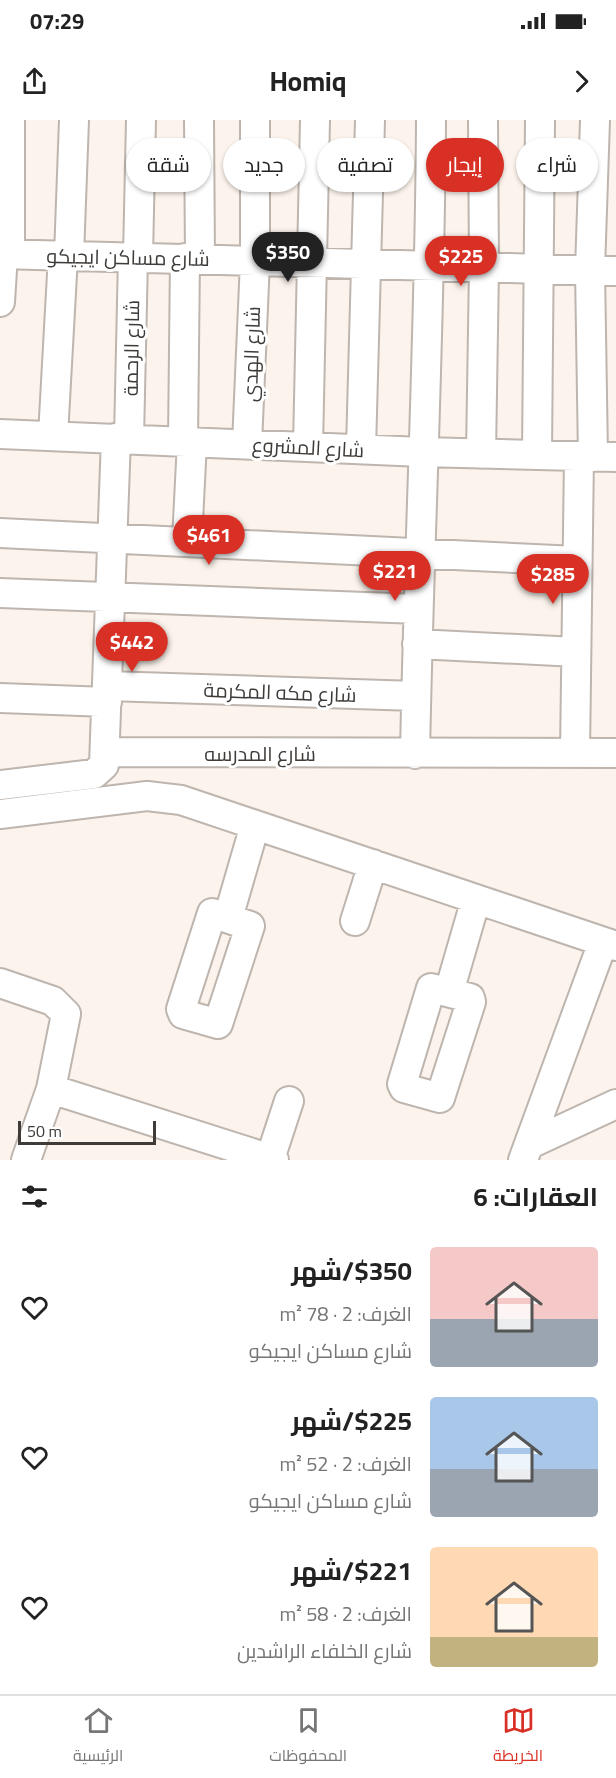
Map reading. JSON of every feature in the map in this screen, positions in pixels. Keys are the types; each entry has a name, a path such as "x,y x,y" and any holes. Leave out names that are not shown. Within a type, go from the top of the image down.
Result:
{"street":[{"path":"0,302 10,120"},
{"path":"52,436 74,120"},
{"name":"شارع الرحمة","path":"106,752 113,537 136,257 141,120"},
{"path":"187,541 192,259 199,120"},
{"name":"شارع الهدي","path":"247,444 255,261 255,120"},
{"path":"308,447 315,120"},
{"path":"361,449 370,120"},
{"path":"415,753 422,452 430,266 431,120"},
{"path":"481,454 484,267 483,120"},
{"path":"537,455 540,120"},
{"path":"574,753 577,561 596,457 603,270 595,120"},
{"name":"شارع مساكن ايجيكو","path":"4,254 603,270"},
{"name":"شارع المشروع","path":"0,434 596,457"},
{"path":"0,533 577,561"},
{"path":"0,593 418,609"},
{"path":"417,644 576,652"},
{"name":"شارع مكه المكرمة","path":"0,698 108,694 416,696"},
{"path":"0,784 94,774 104,765 106,752"},
{"name":"شارع المدرسه","path":"106,752 616,753"},
{"path":"0,814 147,796 181,800 609,944 527,1152"},
{"path":"228,918 255,825"},
{"path":"355,921 373,864"},
{"path":"449,992 476,899"},
{"path":"0,983 52,1001 66,1014 51,1089 26,1160"},
{"path":"51,1089 272,1159 289,1101"},
{"path":"527,1152 616,1104"}]}
